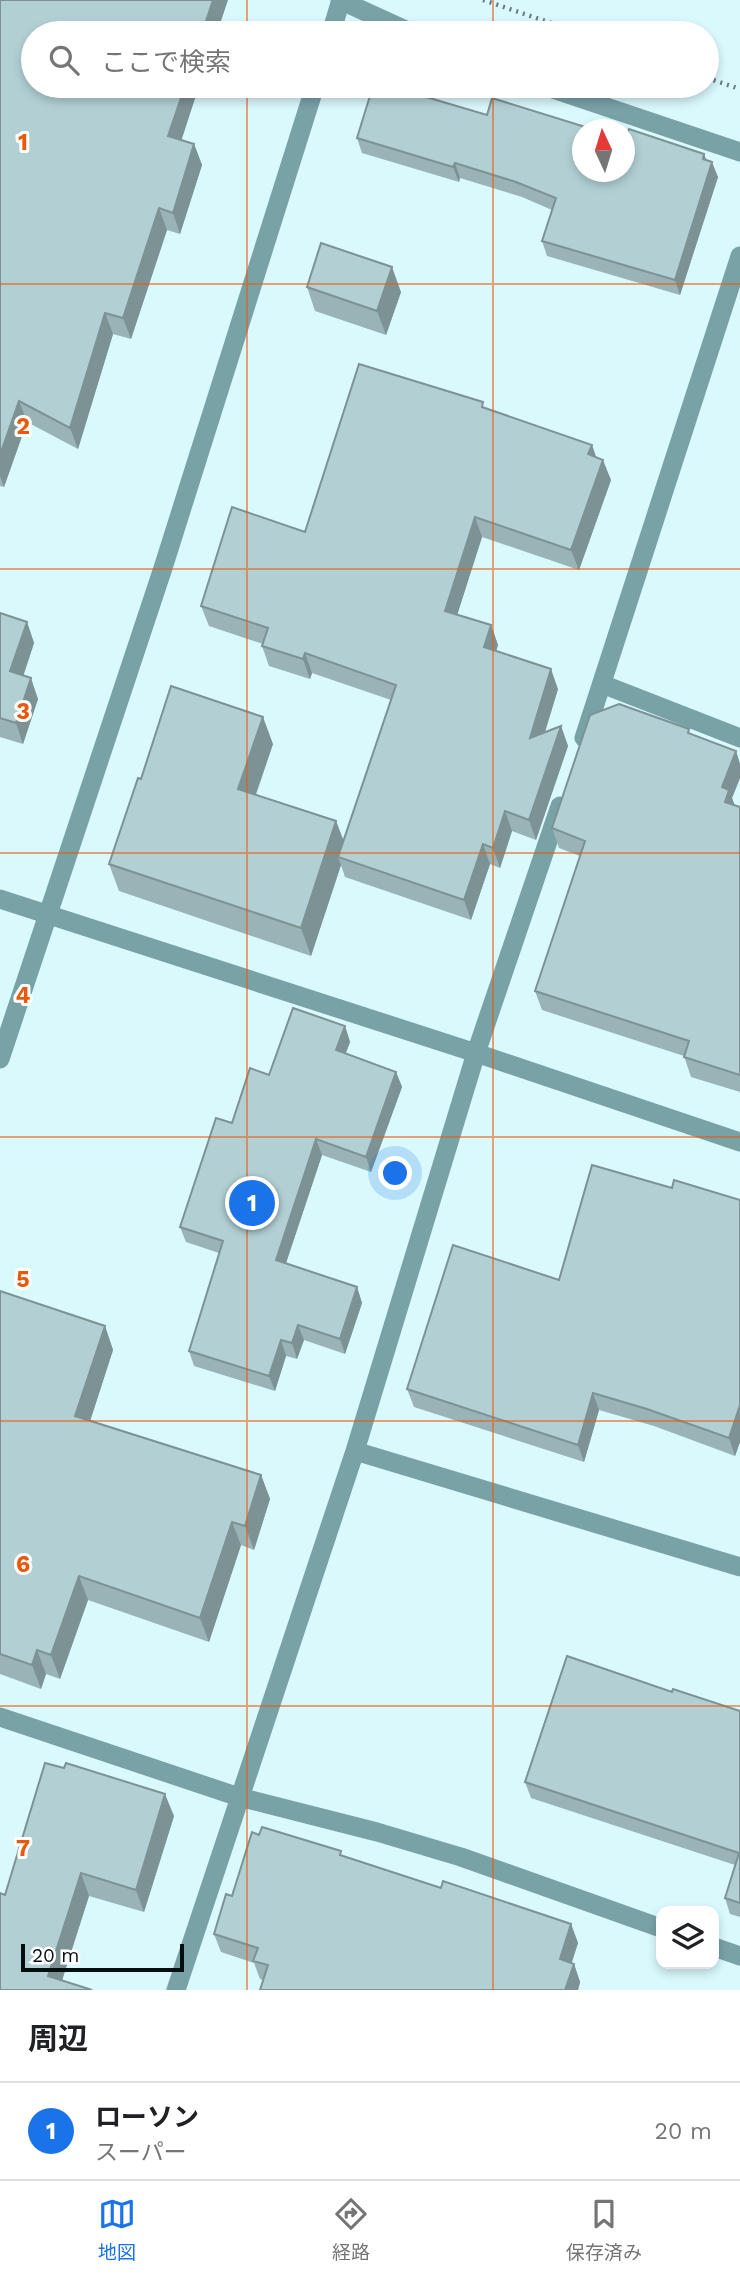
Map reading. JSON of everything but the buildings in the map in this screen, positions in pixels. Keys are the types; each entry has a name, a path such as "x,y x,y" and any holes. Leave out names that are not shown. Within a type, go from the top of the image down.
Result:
{"street":[{"path":"335,21 341,0 386,21"},
{"path":"0,1059 167,555 310,98"},
{"path":"580,98 740,152"},
{"path":"579,750 740,256"},
{"path":"602,684 740,738"},
{"path":"176,1990 355,1451 476,1053 566,789"},
{"path":"0,899 476,1053 740,1142"},
{"path":"355,1451 740,1567"},
{"path":"0,1717 239,1797 377,1832 461,1857 656,1926"},
{"path":"719,1949 740,1956"}],"path":[{"path":"483,0 545,21"},
{"path":"719,82 740,89"}],"place":[{"name":"ローソン","path":"252,1203"}]}
